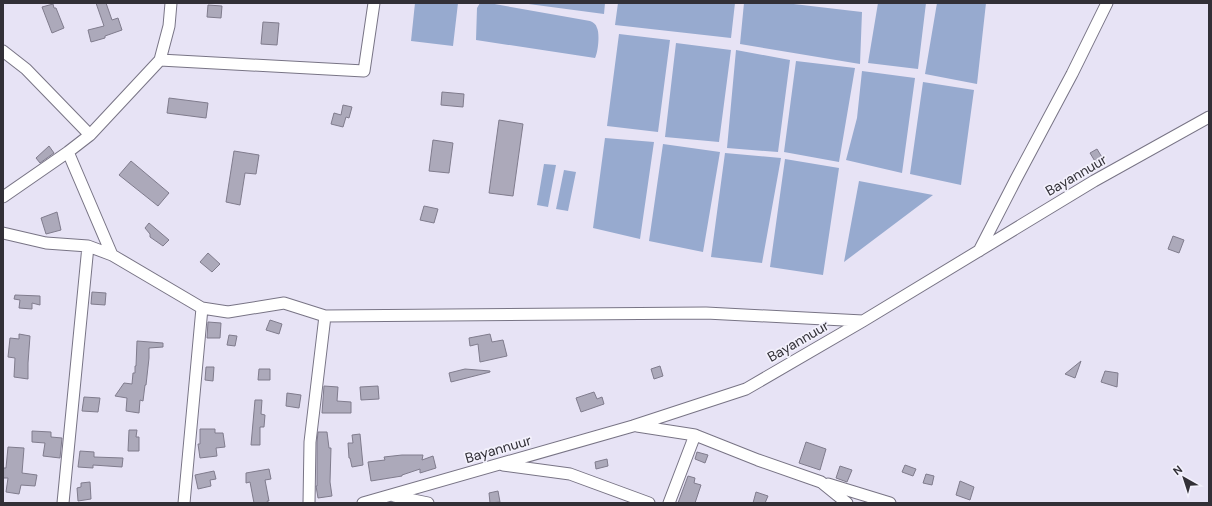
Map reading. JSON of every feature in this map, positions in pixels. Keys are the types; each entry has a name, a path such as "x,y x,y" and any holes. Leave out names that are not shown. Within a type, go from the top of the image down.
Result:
{"street":[{"path":"3,197 90,135 160,60 169,26 171,3"},
{"path":"160,60 364,72 374,3"},
{"path":"978,251 1072,74 1107,3"},
{"path":"3,51 26,69 90,135"},
{"name":"Bayannuur","path":"364,503 634,426 746,389 863,322 1094,181 1209,117"},
{"path":"68,152 112,255"},
{"path":"3,233 46,243 88,246 112,255 202,308 228,312 284,303 325,316 706,313 863,322"},
{"path":"63,503 88,246"},
{"path":"184,503 202,308"},
{"path":"309,503 310,442 325,316"},
{"path":"634,426 695,435 758,460 821,482 890,503"},
{"path":"669,503 695,435"},
{"path":"499,464 570,474 649,503"},
{"path":"821,482 847,503"},
{"path":"391,495 428,503"}],"water":[{"path":"415,3 458,3 453,46 411,41"},
{"path":"480,3 489,3 591,21 596,25 598,31 598,47 595,58 476,40 477,8"},
{"path":"521,3 605,3 604,14"},
{"path":"618,3 735,3 731,38 615,25"},
{"path":"744,3 785,3 862,12 860,64 740,44"},
{"path":"878,3 926,3 918,69 868,63"},
{"path":"937,3 986,3 977,84 925,74"},
{"path":"619,34 670,40 658,132 607,126"},
{"path":"676,43 731,50 719,142 665,137"},
{"path":"736,50 790,60 778,152 727,148"},
{"path":"796,61 855,68 839,162 784,152"},
{"path":"862,71 915,78 902,173 846,160 857,118"},
{"path":"923,82 974,90 961,185 910,174"},
{"path":"605,138 654,142 640,239 593,228"},
{"path":"663,144 720,152 703,252 649,241"},
{"path":"725,153 781,158 762,263 711,257"},
{"path":"785,159 839,168 823,275 770,267"},
{"path":"544,164 556,165 548,207 537,205"},
{"path":"564,170 576,172 568,211 556,209"},
{"path":"859,181 933,195 844,262"}],"building":[{"path":"96,3 106,3 112,20 118,18 122,30 105,36 105,38 91,42 88,30 104,26"},
{"path":"53,4 64,28 52,33 42,7"},
{"path":"208,5 222,6 221,18 207,17"},
{"path":"263,22 279,23 277,45 261,44"},
{"path":"442,92 464,94 463,107 441,105"},
{"path":"169,98 208,103 206,118 167,113"},
{"path":"343,105 352,107 349,118 346,117 343,127 331,124 334,113 341,115"},
{"path":"499,120 523,124 513,196 489,193"},
{"path":"433,140 453,143 449,173 429,171"},
{"path":"49,146 54,153 40,163 36,158"},
{"path":"1097,149 1103,159 1096,163 1090,153"},
{"path":"234,151 259,155 256,174 245,173 240,205 226,202"},
{"path":"131,161 169,193 158,206 119,175"},
{"path":"424,206 438,209 434,223 420,220"},
{"path":"57,212 61,230 46,234 41,218"},
{"path":"149,223 169,240 163,246 150,237 150,234 145,228"},
{"path":"1173,236 1184,240 1179,253 1168,249"},
{"path":"208,253 220,264 212,272 200,262"},
{"path":"92,292 106,293 105,305 91,304"},
{"path":"15,295 40,296 40,305 32,303 32,309 19,308 20,300 14,299"},
{"path":"270,320 282,324 279,334 266,330"},
{"path":"208,322 221,323 220,338 207,338"},
{"path":"19,334 30,336 28,379 14,377 15,358 8,357 10,338 19,339"},
{"path":"490,334 492,342 503,340 507,356 480,362 478,344 470,346 469,338"},
{"path":"229,335 237,336 235,346 227,345"},
{"path":"137,341 163,343 163,347 149,348 146,385 143,401 140,400 139,413 126,411 127,398 115,396 124,383 132,384 133,373 135,373 136,366"},
{"path":"1081,361 1075,378 1065,374"},
{"path":"660,366 663,376 654,379 651,369"},
{"path":"206,367 214,367 213,381 205,380"},
{"path":"259,369 270,369 270,380 258,380"},
{"path":"465,369 490,372 451,382 449,373"},
{"path":"1105,371 1118,373 1117,387 1101,382"},
{"path":"324,386 338,387 337,401 351,402 351,413 322,413"},
{"path":"378,386 379,399 361,400 360,387"},
{"path":"594,392 597,399 602,397 604,404 581,412 576,398"},
{"path":"287,393 301,395 299,408 286,406"},
{"path":"84,397 100,398 98,412 82,411"},
{"path":"255,400 262,400 261,414 265,415 264,427 260,427 260,445 251,445"},
{"path":"200,429 215,429 215,433 223,433 225,447 216,448 217,456 200,458 198,444 200,444"},
{"path":"129,430 137,430 136,437 139,437 139,451 128,451"},
{"path":"32,431 51,432 51,437 62,438 60,458 43,456 45,443 32,442"},
{"path":"318,432 327,432 329,448 331,448 330,482 332,496 318,498 316,486"},
{"path":"360,434 363,465 352,467 349,458 348,443 353,443 352,435"},
{"path":"806,442 826,449 820,470 799,463"},
{"path":"8,447 24,448 22,473 37,475 35,486 21,485 19,494 6,492 8,478 3,478 3,468 6,468"},
{"path":"80,451 94,452 94,457 123,458 122,467 93,465 93,468 78,467"},
{"path":"697,452 708,455 705,463 695,459"},
{"path":"423,455 422,460 433,456 436,468 420,473 420,469 402,476 371,481 368,462 385,460 384,457"},
{"path":"607,459 608,466 596,469 595,462"},
{"path":"905,465 916,469 913,476 902,472"},
{"path":"840,466 852,470 847,482 836,478"},
{"path":"269,469 271,479 265,480 269,501 267,501 268,503 254,503 250,482 246,483 246,473"},
{"path":"214,471 216,479 210,480 211,486 198,489 195,475"},
{"path":"926,474 934,476 932,485 923,483"},
{"path":"688,476 695,478 694,483 701,485 695,503 678,503"},
{"path":"960,481 974,487 970,500 956,495"},
{"path":"90,482 91,499 78,501 77,488 81,487 81,483"},
{"path":"498,491 500,502 490,503 489,493"},
{"path":"756,492 768,496 765,503 753,503"}]}
